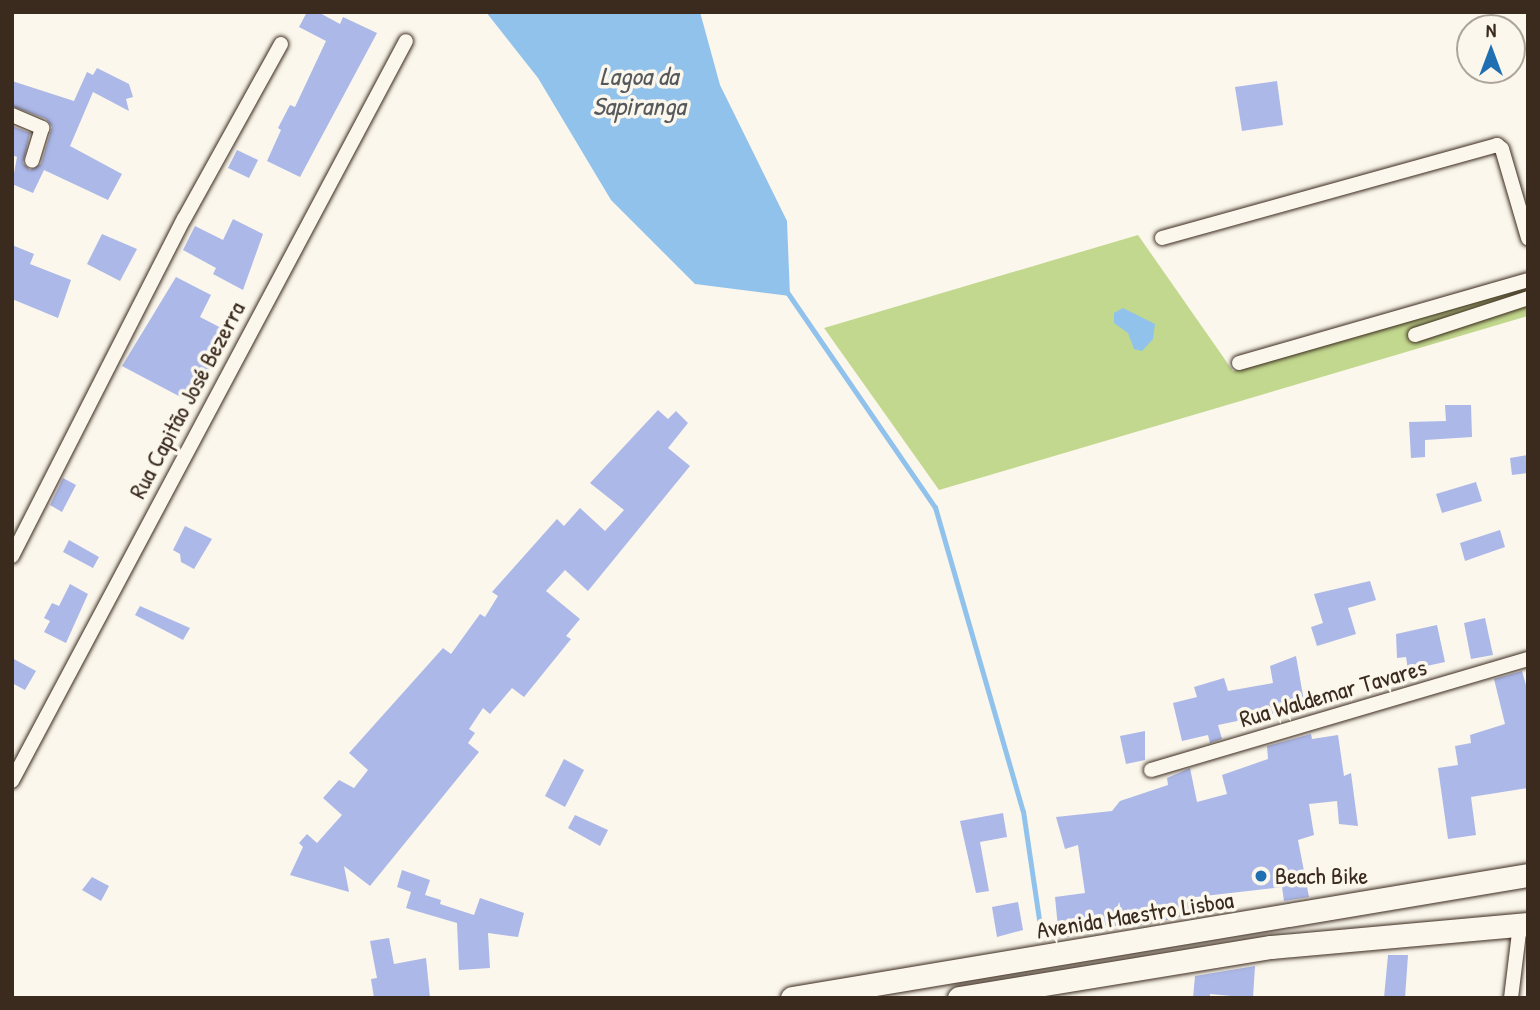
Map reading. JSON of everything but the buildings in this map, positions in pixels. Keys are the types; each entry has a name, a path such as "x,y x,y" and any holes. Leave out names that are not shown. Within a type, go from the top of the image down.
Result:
{"highway":[{"name":"Avenida Maestro Lisboa","path":"792,998 1528,874"},
{"path":"959,998 1271,947 1524,924"}],"street":[{"name":"Rua Capitão José Bezerra","path":"12,781 406,41"},
{"path":"12,556 184,219 281,44"},
{"path":"12,115 42,128 32,161"},
{"path":"1162,238 1497,145 1502,149 1528,238"},
{"path":"1239,363 1528,280"},
{"path":"1415,335 1528,299"},
{"name":"Rua Waldemar Tavares","path":"1151,770 1528,659"},
{"path":"1511,998 1524,924"}],"green space":[{"path":"1138,235 1233,371 1528,286 1528,316 939,490 824,328"}],"water":[{"name":"Lagoa da Sapiranga","path":"486,12 700,12 720,85 787,221 790,296 695,284 611,200 538,78"},
{"path":"1123,308 1155,324 1153,339 1142,351 1134,349 1128,333 1114,323 1114,313"}],"waterway":[{"path":"787,292 935,507 1023,811 1041,933"}],"place":[{"name":"Beach Bike","path":"1261,876"}]}
